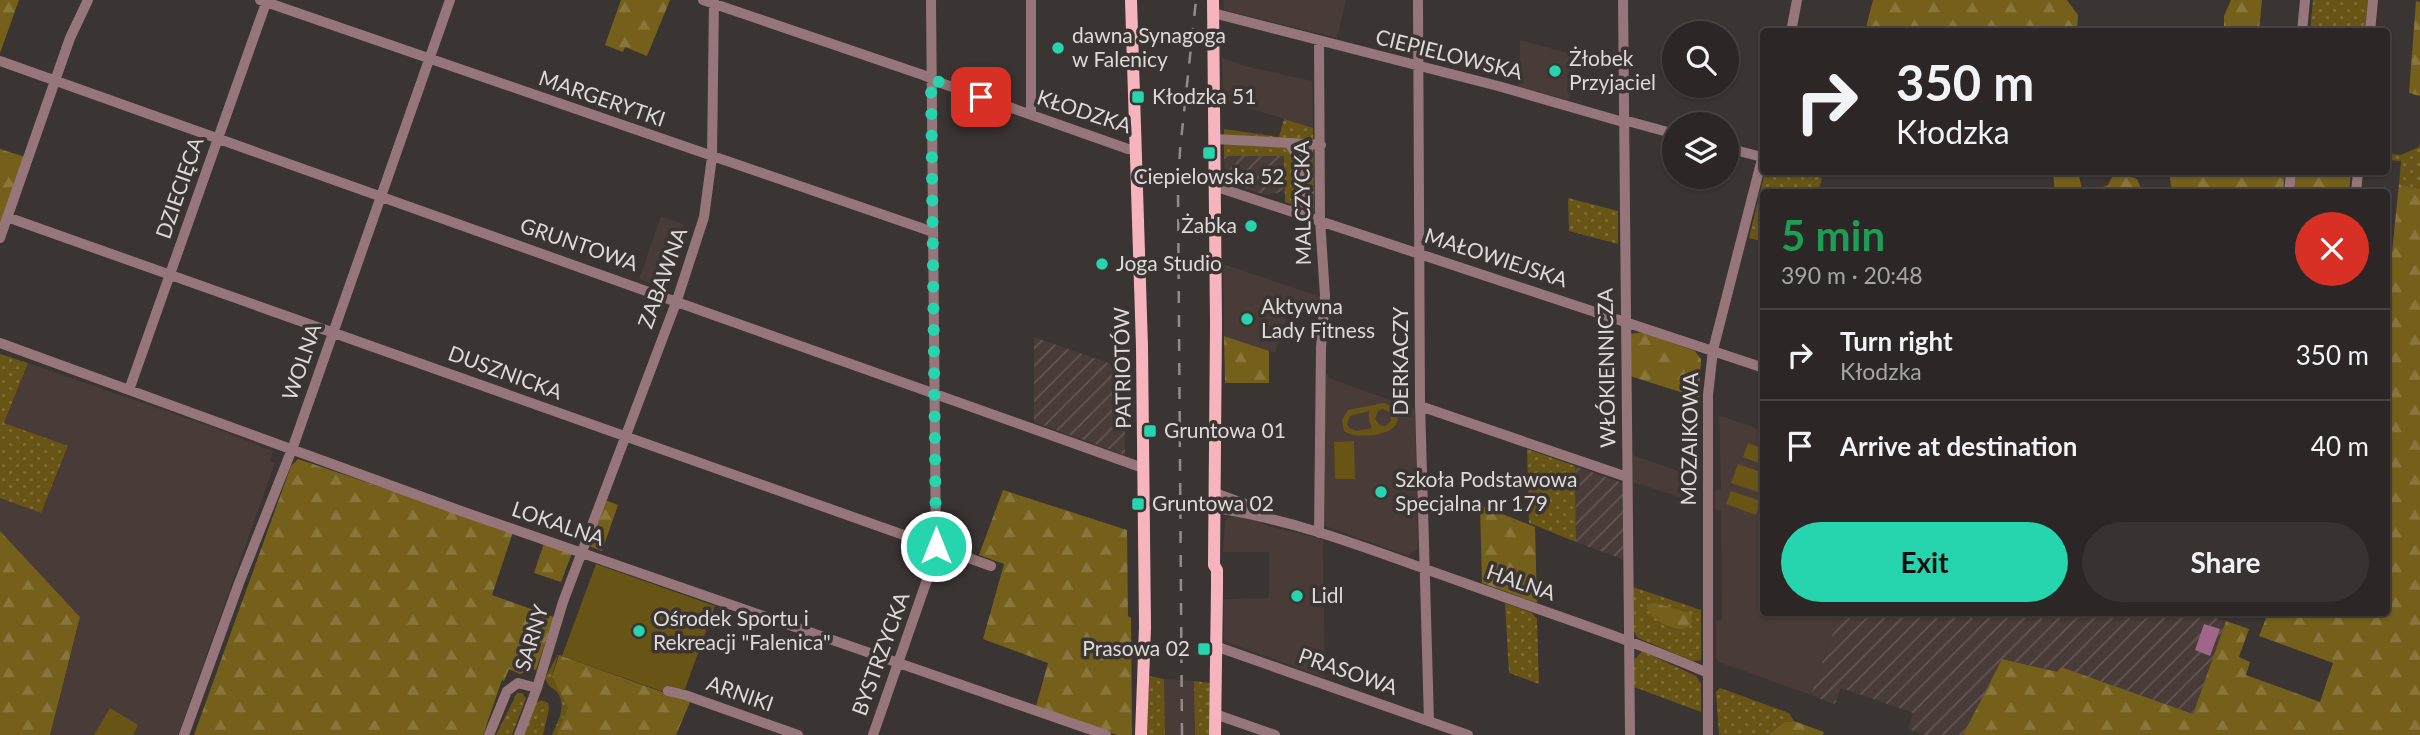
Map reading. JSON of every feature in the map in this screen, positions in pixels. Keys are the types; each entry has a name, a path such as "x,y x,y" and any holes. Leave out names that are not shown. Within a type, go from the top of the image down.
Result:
{"main road":[{"name":"PATRIOTÓW","path":"1130,0 1141,273 1145,627 1140,734"},
{"path":"1213,6 1215,508 1214,565 1210,572 1209,602 1215,640 1215,735"}],"street":[{"path":"0,238 70,37 88,0"},
{"name":"WOLNA","path":"184,735 239,583 292,450 450,0"},
{"name":"KŁODZKA","path":"703,0 1128,149 1135,149"},
{"name":"BYSTRZYCKA","path":"873,735 935,560 931,0"},
{"path":"1031,0 1031,115"},
{"name":"DERKACZY","path":"1418,0 1420,406 1429,721"},
{"name":"WŁÓKIENNICZA","path":"1623,0 1630,735"},
{"path":"1792,28 1797,0"},
{"path":"2302,28 2305,0"},
{"path":"2370,28 2373,0"},
{"name":"MARGERYTKI","path":"264,1 712,158 933,232"},
{"name":"DZIECIĘCA","path":"129,390 264,1"},
{"name":"ZABAWNA","path":"582,553 677,300 705,217 712,158 714,2"},
{"name":"CIEPIELOWSKA","path":"1213,6 1320,41 1662,130"},
{"name":"MALCZYCKA","path":"1319,533 1321,348 1325,296 1320,220 1320,41"},
{"name":"GRUNTOWA","path":"0,61 1143,468"},
{"path":"1214,139 1321,145"},
{"path":"1289,143 1301,164 1305,178 1301,200 1293,211"},
{"path":"1739,150 1760,154"},
{"name":"MOZAIKOWA","path":"1708,735 1708,395 1713,350 1760,166"},
{"name":"MAŁOWIEJSKA","path":"1214,186 1760,367"},
{"name":"DUSZNICKA","path":"7,217 990,566"},
{"name":"LOKALNA","path":"0,343 582,553 1106,735"},
{"path":"1420,406 1628,477"},
{"name":"HALNA","path":"1215,493 1319,533 1630,642 1708,673"},
{"name":"HALNA","path":"1215,508 1253,514 1319,533"},
{"name":"SARNY","path":"519,735 582,553"},
{"name":"PRASOWA","path":"1215,640 1468,735"},
{"path":"489,735 507,691 519,683 537,688"},
{"name":"ARNIKI","path":"667,691 799,735"},
{"path":"1215,714 1275,735"}],"shaded area":[{"path":"1224,0 1346,0 1337,38 1224,10"},
{"path":"2313,0 2368,0 2365,28 2310,28"},
{"path":"1520,40 1578,56 1569,100 1519,87"},
{"path":"1222,58 1312,81 1313,128 1223,100"},
{"path":"1284,119 1313,128 1314,212 1285,202 1284,156 1224,156 1224,129 1279,137"},
{"path":"2420,143 2420,189 2399,184 2401,161 2390,160 2390,154 2401,155 2419,147"},
{"path":"1224,156 1285,156 1285,191 1266,195 1225,182"},
{"path":"1764,175 1810,175 1822,178 1819,189 1761,189"},
{"path":"1760,193 1760,241 1749,238"},
{"path":"1568,198 1618,211 1618,244 1569,231"},
{"path":"661,216 683,224 685,229 666,288 639,279"},
{"path":"1223,264 1322,297 1322,315 1291,305 1275,353 1224,336"},
{"path":"1034,337 1125,369 1125,455 1034,422"},
{"path":"0,354 28,363 4,423 68,446 41,513 0,498"},
{"path":"28,363 218,429 273,451 270,461 275,463 178,735 50,735 80,617 0,531 0,498 41,513 68,447 4,423"},
{"path":"1322,371 1328,374 1329,378 1415,409 1418,549 1408,556 1322,525"},
{"path":"1383,403 1394,409 1398,420 1389,431 1355,435 1344,431 1342,420 1348,410","holes":["1382,409 1390,412 1391,421 1385,426 1375,419 1378,411","1369,411 1372,428 1357,431 1349,428 1347,424 1350,416"]},
{"path":"1719,415 1760,430 1760,616 1839,616 1811,695 1719,662 1716,658 1716,621 1722,619 1721,511 1715,509 1715,491 1721,489"},
{"path":"1354,441 1355,479 1335,479 1334,442"},
{"path":"1748,443 1760,448 1760,463 1743,457"},
{"path":"1527,449 1575,466 1576,542 1529,523"},
{"path":"1633,455 1681,472 1682,498 1633,482"},
{"path":"1738,464 1760,472 1760,493 1731,483"},
{"path":"1575,466 1623,483 1624,560 1576,542"},
{"path":"1731,491 1760,501 1756,515 1726,504"},
{"path":"1231,516 1260,521 1264,525 1323,539 1325,678 1224,641 1223,599 1269,598 1269,552 1223,552 1225,521"},
{"name":"Ośrodek Sportu i Rekreacji \"Falenica\"","path":"596,564 715,606 685,689 672,689 667,693 562,656"},
{"path":"1633,587 1701,610 1701,660 1693,661 1638,638 1634,632"},
{"path":"1505,603 1532,613 1537,619 1539,684 1509,673"},
{"path":"1839,616 2213,616 2226,621 2193,714 2061,667 2059,672 2003,659 1963,735 1924,735 1908,729 1913,713 1841,688 1835,704 1811,695"},
{"path":"2204,624 2220,629 2210,656 2195,650"},
{"path":"1642,651 1696,676 1701,684 1701,712 1634,687 1634,660"},
{"path":"558,654 552,677 568,708 556,735 552,735 562,707 560,696 545,678"},
{"path":"1149,676 1164,679 1165,735 1147,735"},
{"path":"1164,679 1194,681 1195,735 1165,735"},
{"path":"1194,681 1210,683 1211,735 1195,735"},
{"path":"1720,688 1789,713 1794,721 1784,722 1768,735 1719,735 1716,692"},
{"path":"517,693 522,693 526,698 512,735 496,735"},
{"path":"541,700 548,703 549,709 543,735 524,735 535,704"},
{"path":"110,708 138,725 133,735 94,735"}],"green space":[{"path":"0,0 19,0 0,53"},
{"path":"621,0 670,0 647,56 625,47 623,52 605,45"},
{"path":"1873,0 2067,0 2078,15 2077,28 1866,28"},
{"path":"2231,0 2262,0 2259,28 2224,28 2224,16"},
{"path":"2416,1 2420,2 2420,96 2409,93"},
{"path":"0,149 25,157 0,224"},
{"path":"2053,175 2079,175 2082,189 2055,189"},
{"path":"2118,175 2137,179 2140,189 2097,189 2108,185 2112,177"},
{"path":"2169,175 2285,175 2283,189 2172,189"},
{"path":"2296,175 2351,175 2349,189 2294,189"},
{"path":"2399,184 2420,189 2420,735 1963,735 2002,659 2058,672 2061,667 2193,714 2226,621 2249,629 2239,657 2250,662 2246,675 2320,702 2333,663 2259,636 2267,616 2390,616 2390,272"},
{"path":"1643,332 1695,351 1701,359 1699,398 1630,376 1630,334"},
{"path":"1224,336 1269,351 1269,383 1225,383"},
{"path":"298,459 513,532 492,595 554,617 536,670 520,674 509,669 504,681 502,680 483,735 194,735 291,466"},
{"path":"1003,490 1127,530 1132,735 1117,735 1036,706 1048,663 983,639 1004,564 979,555"},
{"path":"605,500 618,505 602,551 589,546"},
{"path":"1480,505 1535,527 1537,603 1482,583"},
{"path":"0,531 80,617 50,735 0,735"},
{"path":"544,543 572,553 561,582 534,573"},
{"path":"1655,603 1692,614 1691,624 1684,629 1662,623 1647,608 1647,604"},
{"path":"559,655 690,702 676,735 556,735 568,708 552,677"},
{"path":"1794,721 1824,732 1823,735 1768,735 1784,722"}],"railway":[{"path":"1182,735 1178,189 1196,0"}],"place":[{"name":"dawna Synagoga w Falenicy","path":"1058,48"},
{"name":"Żłobek Przyjaciel","path":"1555,71"},
{"name":"Kłodzka 51","path":"1138,97"},
{"name":"Ciepielowska 52","path":"1209,153"},
{"name":"Żabka","path":"1251,226"},
{"name":"Joga Studio","path":"1102,264"},
{"name":"Aktywna Lady Fitness","path":"1247,319"},
{"name":"Gruntowa 01","path":"1150,431"},
{"name":"Szkoła Podstawowa Specjalna nr 179","path":"1381,492"},
{"name":"Gruntowa 02","path":"1138,504"},
{"name":"Lidl","path":"1297,596"},
{"name":"Ośrodek Sportu i Rekreacji \"Falenica\"","path":"639,631"},
{"name":"Prasowa 02","path":"1204,649"}],"route":[{"path":"936,546 931,79 981,97"}]}
